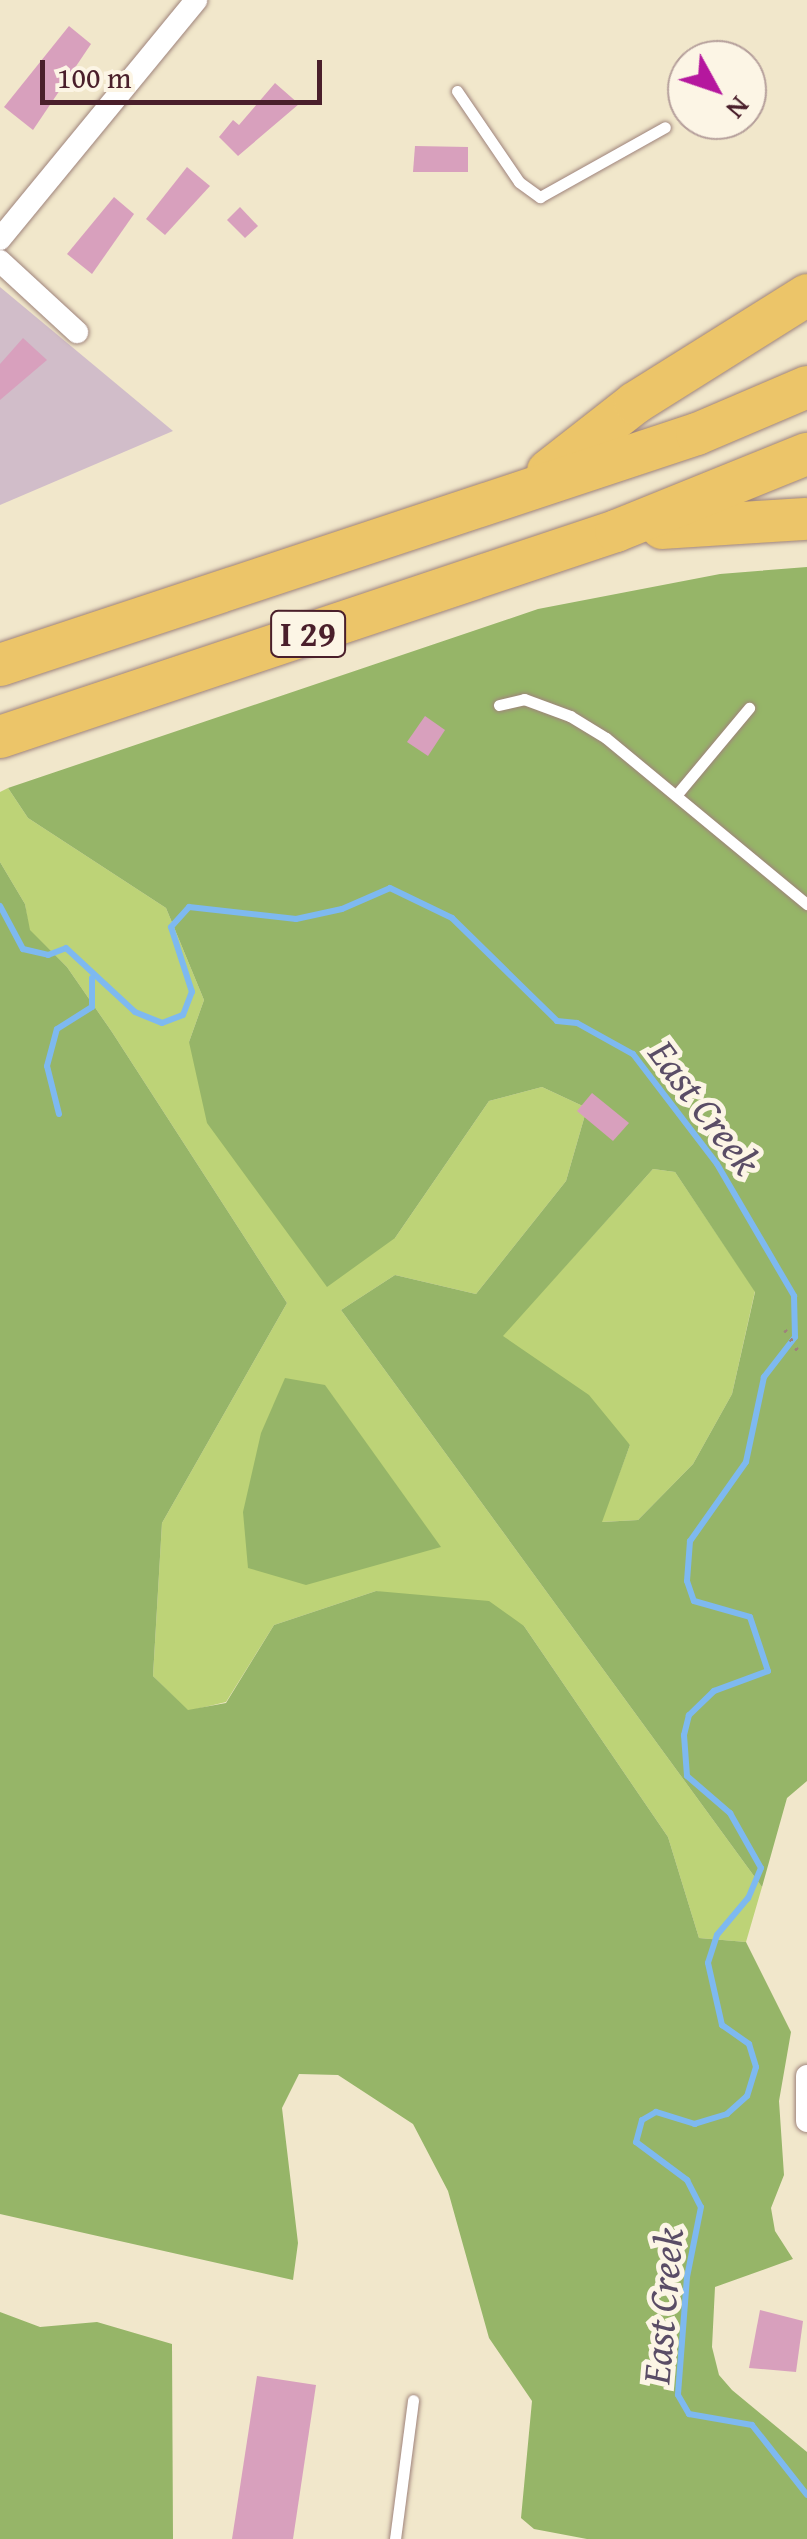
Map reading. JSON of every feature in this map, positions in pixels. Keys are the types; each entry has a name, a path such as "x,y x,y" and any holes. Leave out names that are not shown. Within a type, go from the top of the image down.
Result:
{"highway":[{"path":"524,490 636,403 807,295"},
{"name":"I 29","path":"0,665 697,434 807,387"},
{"name":"I 29","path":"0,738 616,531 807,454"},
{"path":"616,531 807,519"}],"street":[{"path":"0,239 196,0"},
{"path":"0,261 77,332"},
{"path":"807,2076 807,2121"}],"lane":[{"path":"457,91 519,182 540,197 665,127"},
{"path":"499,704 524,699 570,716 678,792 807,904"},
{"path":"678,792 749,708"},
{"path":"396,2539 414,2400"}],"path":[{"path":"785,1330 801,1357"}],"shaded area":[{"path":"0,287 173,431 0,505"}],"green space":[{"path":"807,567 807,1781 787,1798 762,1887 341,1310 395,1275 476,1294 566,1181 587,1108 542,1087 489,1101 395,1238 327,1287 207,1123 189,1042 204,1000 166,908 28,818 8,788 538,609 720,574","holes":["653,1169 675,1172 755,1292 732,1394 693,1464 638,1520 602,1522 630,1445 589,1395 503,1336"]},
{"path":"8,788 28,818 166,908 204,1000 189,1042 395,1238 489,1101 542,1087 587,1108 566,1181 476,1294 395,1275 341,1310 762,1887 746,1942 699,1938 668,1837 524,1626 376,1591 274,1625 226,1702 188,1711 153,1676 162,1523 287,1303 112,1032 67,967 29,930 25,904 0,862 0,792"},
{"path":"0,862 25,904 30,930 67,967 112,1032 287,1303 162,1523 153,1676 188,1710 226,1703 274,1625 376,1591 489,1601 524,1626 668,1837 699,1938 746,1942 791,2032 779,2101 784,2175 771,2208 775,2231 793,2259 715,2287 712,2347 719,2375 732,2390 807,2452 807,2539 587,2539 534,2529 521,2518 532,2401 489,2338 448,2191 413,2124 338,2075 299,2074 282,2108 298,2243 293,2280 0,2214"},
{"path":"653,1169 675,1172 755,1291 732,1394 693,1464 638,1520 601,1522 630,1445 502,1336"},
{"path":"285,1378 325,1385 441,1547 306,1585 248,1568 243,1512 261,1433"},
{"path":"0,2312 40,2327 97,2322 172,2344 173,2539 0,2539"}],"building":[{"path":"69,26 91,44 33,130 4,107"},
{"path":"275,83 299,104 238,156 219,137 233,120 239,125"},
{"path":"415,146 468,147 468,172 413,172"},
{"path":"187,167 210,186 165,235 146,219"},
{"path":"114,197 134,214 92,274 67,254"},
{"path":"240,207 258,226 245,238 227,220"},
{"path":"23,338 47,360 0,400 0,364"},
{"path":"425,716 445,730 428,756 407,742"},
{"path":"592,1093 629,1123 613,1141 577,1111"},
{"path":"760,2310 803,2321 796,2372 749,2368"},
{"path":"257,2376 316,2385 293,2539 232,2539"}],"waterway":[{"name":"East Creek","path":"0,906 23,949 48,955 66,948 135,1012 162,1023 183,1015 192,992 171,927 189,907 296,919 342,909 390,888 452,918 557,1021 577,1023 633,1054 717,1164 794,1296 795,1337 764,1377 746,1462 690,1541 687,1581 694,1601 750,1617 768,1671 714,1691 689,1715 684,1735 687,1776 730,1813 761,1868 748,1898 717,1935 708,1963 722,2025 749,2044 756,2067 747,2096 727,2114 695,2124 656,2112 642,2120 636,2142 687,2180 701,2207 687,2277 678,2395 689,2414 752,2425 807,2495"},
{"path":"59,1114 47,1066 57,1029 92,1007 92,978"}]}
